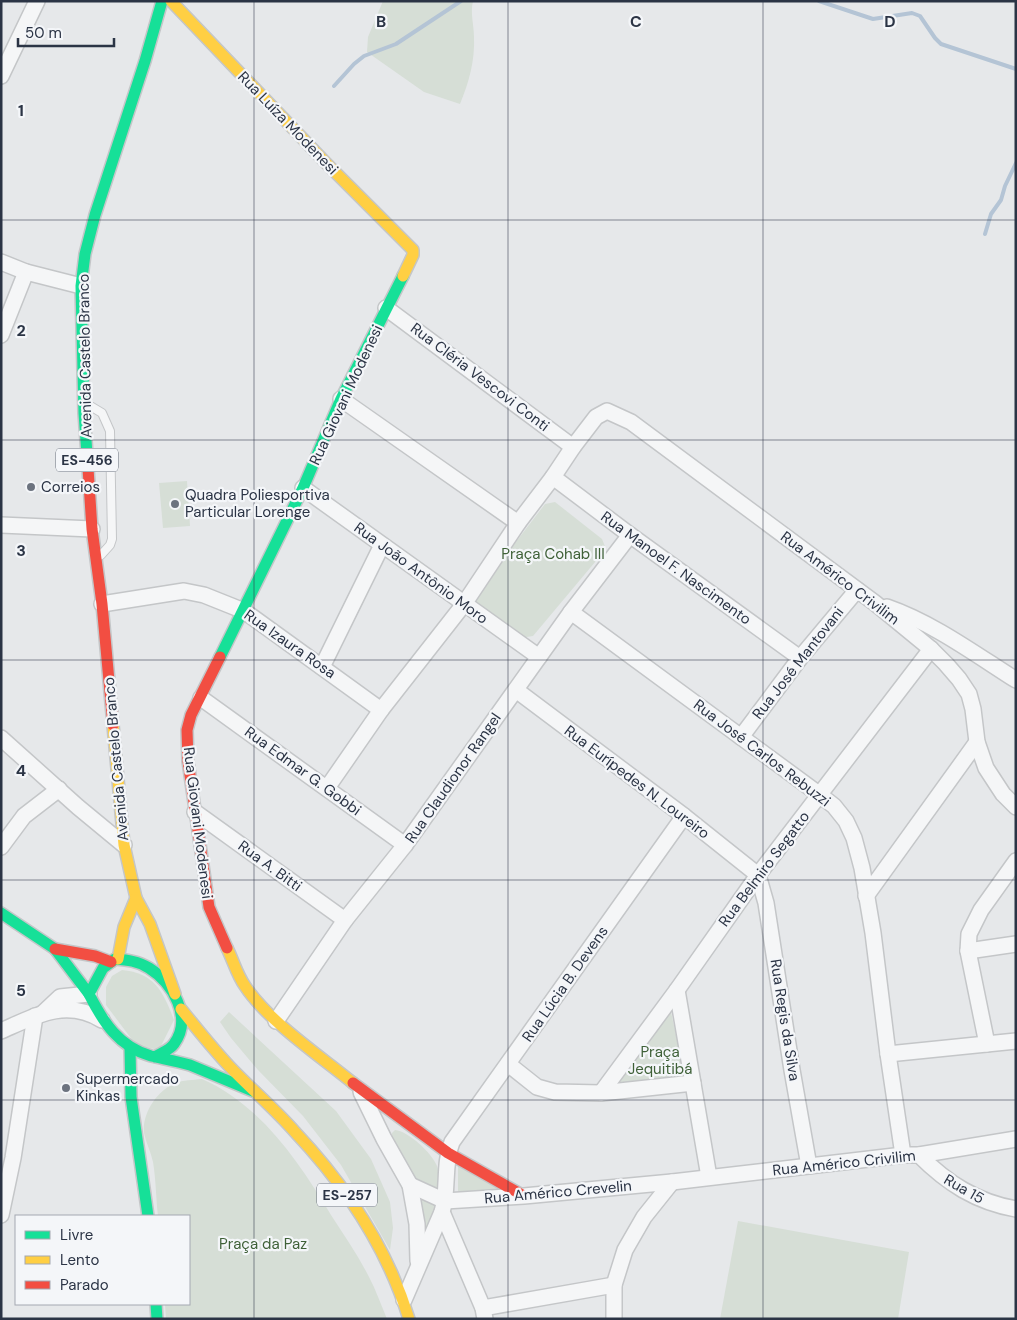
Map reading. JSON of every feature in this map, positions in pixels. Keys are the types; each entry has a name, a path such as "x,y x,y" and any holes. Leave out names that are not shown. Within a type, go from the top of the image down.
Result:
{"main road":[{"name":"Avenida Castelo Branco","path":"153,31 154,1"},
{"name":"Avenida Castelo Branco","path":"162,1 95,215 85,254 81,286 83,402 92,529 102,604 124,845 136,898 150,924 175,994"},
{"name":"Rua Luíza Modenesi","path":"171,1 319,156 407,243"},
{"name":"Rua Giovani Modenesi","path":"360,1090 276,1021 256,1001 244,985 209,906 188,761 188,730 191,715 244,611 303,488 341,399 386,308 410,265 413,250 407,243"},
{"path":"89,994 104,968 114,960 126,919 136,898"},
{"path":"1,913 55,948 89,994 102,1020"},
{"path":"55,948 114,960 134,962 154,972 175,994 181,1009 183,1022 178,1038 169,1051 155,1056"},
{"name":"ES-257","path":"181,1009 202,1037 303,1139 333,1175 354,1205 387,1260 404,1300 409,1319"},
{"name":"ES-257","path":"102,1020 113,1035 139,1053 189,1065 255,1092"},
{"path":"130,1048 131,1097 148,1215"},
{"path":"360,1090 448,1153 524,1196"},
{"path":"156,1305 156,1319"}],"street":[{"path":"1,76 37,1"},
{"path":"1,262 26,272 81,286"},
{"path":"1,335 26,272"},
{"name":"Rua Cléria Vescovi Conti","path":"386,308 573,447"},
{"path":"341,399 518,523"},
{"name":"Rua Américo Crivilim","path":"573,447 596,417 607,412 631,422 875,603 931,649 959,679 969,694 977,742 986,768 1003,794 1016,807"},
{"path":"328,788 381,710 464,604 518,523 554,477 573,447"},
{"name":"Rua Manoel F. Nascimento","path":"554,477 630,535 800,658"},
{"name":"Rua João Antônio Moro","path":"303,488 539,657"},
{"path":"1,525 92,529"},
{"name":"Rua Claudionor Rangel","path":"276,1021 345,920 405,845 571,612 630,535"},
{"path":"322,666 382,545"},
{"name":"Rua José Mantovani","path":"741,737 800,658 856,590"},
{"name":"Rua Izaura Rosa","path":"102,604 184,591 204,595 244,611 381,710"},
{"path":"875,603 916,619 1016,680"},
{"name":"Rua José Carlos Rebuzzi","path":"571,612 820,795 834,806 846,821 854,838 862,868 873,933 903,1155"},
{"name":"Rua Belmiro Segatto","path":"601,1092 758,875 931,649"},
{"name":"Rua Eurípedes N. Loureiro","path":"516,690 684,816 758,875"},
{"name":"Rua Edmar G. Gobbi","path":"201,698 405,845"},
{"path":"1,738 124,845"},
{"path":"866,896 977,742"},
{"path":"1,847 24,816 59,789"},
{"name":"Rua A. Bitti","path":"195,812 345,920"},
{"name":"Rua Lúcia B. Devens","path":"448,1153 452,1142 684,816"},
{"path":"987,1044 968,950 969,934 981,910 1016,861"},
{"name":"Rua Regis da Silva","path":"758,875 766,903 809,1166"},
{"path":"968,950 1016,944"},
{"path":"676,990 709,1178"},
{"path":"1,1215 6,1170 39,1015 60,997 89,994"},
{"path":"1,1030 39,1015 63,1010 78,1010 90,1013 102,1020"},
{"path":"888,1054 1016,1041"},
{"path":"508,1064 537,1087 555,1092 601,1092 693,1083"},
{"name":"Rua Giovani Modenesi","path":"360,1090 410,1186 417,1224 418,1264"},
{"path":"384,1139 388,1126 402,1121"},
{"name":"Rua Américo Crivilim","path":"672,1182 903,1155 919,1155 1016,1139"},
{"path":"404,1300 444,1207 448,1153"},
{"name":"Rua 15","path":"919,1155 935,1172 957,1188 994,1206 1016,1210"},
{"path":"614,1319 614,1286 625,1250 644,1217 672,1182"},
{"name":"Rua Américo Crevelin","path":"444,1207 524,1196 672,1182"},
{"path":"410,1186 444,1207 484,1314 614,1286"}],"lane":[{"path":"83,402 102,412 110,430 112,539 110,545 96,560"}],"green space":[{"path":"383,1 473,1 474,54 469,79 460,104 424,92 367,52 368,37"},
{"name":"Quadra Poliesportiva Particular Lorenge","path":"187,481 190,526 163,528 159,483"},
{"name":"Praça Cohab III","path":"555,502 602,539 606,549 533,636 520,638 473,605 479,590 545,504"},
{"path":"122,970 142,975 150,980 166,1001 174,1020 159,1050 136,1045 106,1005 106,987 112,976"},
{"path":"229,1012 336,1111 371,1159 390,1202 393,1228 390,1250 341,1165 303,1116 258,1070 220,1022"},
{"name":"Praça Jequitibá","path":"671,1012 686,1081 613,1086"},
{"name":"Praça da Paz","path":"202,1079 223,1090 243,1104 277,1137 306,1175 360,1261 374,1287 387,1319 166,1319 165,1305 190,1305 190,1215 158,1215 153,1162 144,1133 144,1125 148,1110 162,1091 175,1083"},
{"path":"395,1130 413,1138 434,1161 438,1168 439,1186 435,1190 419,1181 408,1169 392,1138 392,1133"},
{"path":"458,1166 504,1191 463,1196 458,1191"},
{"path":"420,1197 437,1204 426,1236 422,1234"},
{"path":"738,1221 909,1252 898,1319 720,1319"}],"waterway":[{"path":"334,86 364,56 396,44 461,1"},
{"path":"819,1 873,19 912,13 920,16 941,44 1016,69"},
{"path":"985,234 991,214 1001,200 1005,186 1016,163"}],"traffic: fast":[{"path":"88,468 84,413 81,286 85,254 95,215 145,61 162,1"},
{"path":"220,657 303,488 341,399 403,276"},
{"path":"1,913 55,949 89,994"},
{"path":"155,1057 157,1056 168,1050 174,1044 179,1034 181,1012 178,1002 166,983 149,968 137,962 115,959 103,968 89,994 106,1024 121,1040 140,1052 151,1056 156,1057 175,1061 190,1065 255,1092"},
{"path":"130,1048 131,1097 148,1215"},
{"path":"156,1305 157,1319"}],"traffic: slow":[{"path":"171,1 326,163 413,250 413,255 403,276"},
{"path":"113,725 124,845 136,898 150,924 175,994"},
{"path":"118,959 124,927 136,898"},
{"path":"227,948 242,982 267,1012 353,1083"},
{"path":"181,1009 224,1060 314,1153 348,1196 377,1242 400,1293 409,1319"}],"traffic: jam":[{"path":"88,468 92,529 102,604 113,725"},
{"path":"220,657 191,715 187,730 188,761 209,907 227,948"},
{"path":"55,949 95,956 111,962"},
{"path":"353,1083 448,1153 524,1196"}],"place":[{"name":"Correios","path":"31,487"},
{"name":"Quadra Poliesportiva Particular Lorenge","path":"175,504"},
{"name":"Supermercado Kinkas","path":"66,1088"}]}
